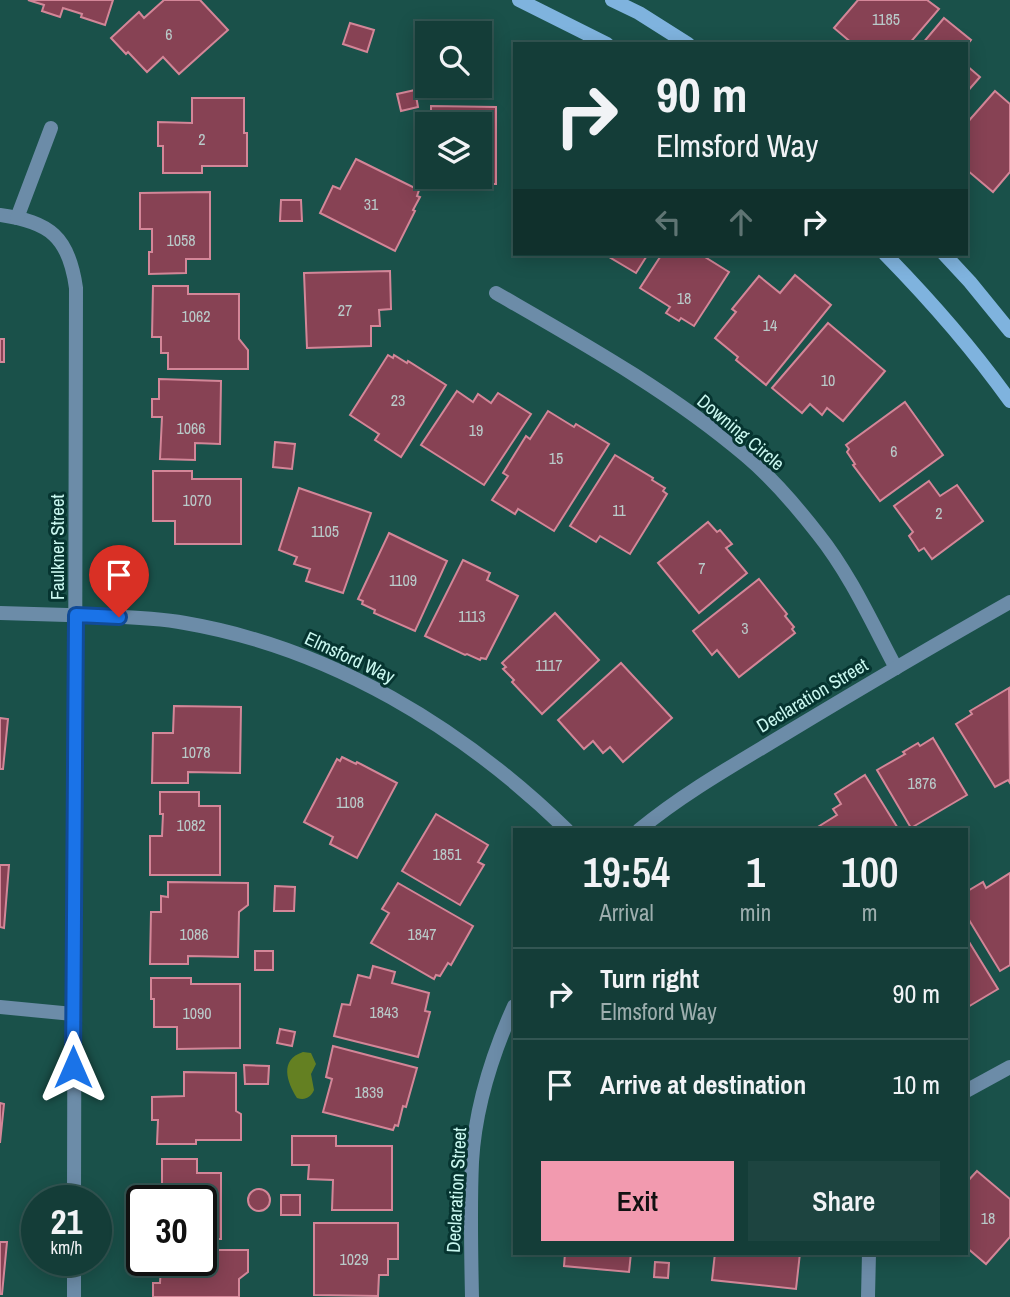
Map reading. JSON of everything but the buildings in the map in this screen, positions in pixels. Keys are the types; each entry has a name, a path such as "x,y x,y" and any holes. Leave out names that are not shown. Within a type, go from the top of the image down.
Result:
{"street":[{"path":"519,0 603,42"},
{"path":"612,0 639,13 685,42"},
{"path":"17,218 51,128"},
{"name":"Faulkner Street","path":"0,215 35,223 63,244 73,267 76,288 74,1185"},
{"path":"887,256 950,324 1010,401"},
{"path":"946,256 1010,331"},
{"name":"Downing Circle","path":"496,293 565,332 640,380 695,416 747,457 820,535 849,579 896,668"},
{"name":"Declaration Street","path":"642,828 708,782 1010,602"},
{"name":"Elmsford Way","path":"0,613 184,622 286,649 401,702 507,775 565,828"},
{"path":"0,1007 73,1014"},
{"name":"Declaration Street","path":"472,1297 472,1172 477,1126 493,1057 513,1008"},
{"path":"968,1090 1010,1067"},
{"path":"869,1255 869,1297"},
{"path":"74,1276 74,1297"}],"shaded area":[{"path":"303,1052 311,1053 316,1064 311,1074 314,1090 305,1099 297,1098 293,1092 287,1072 291,1060"}],"route":[{"path":"73,1067 76,615 119,617"}]}
